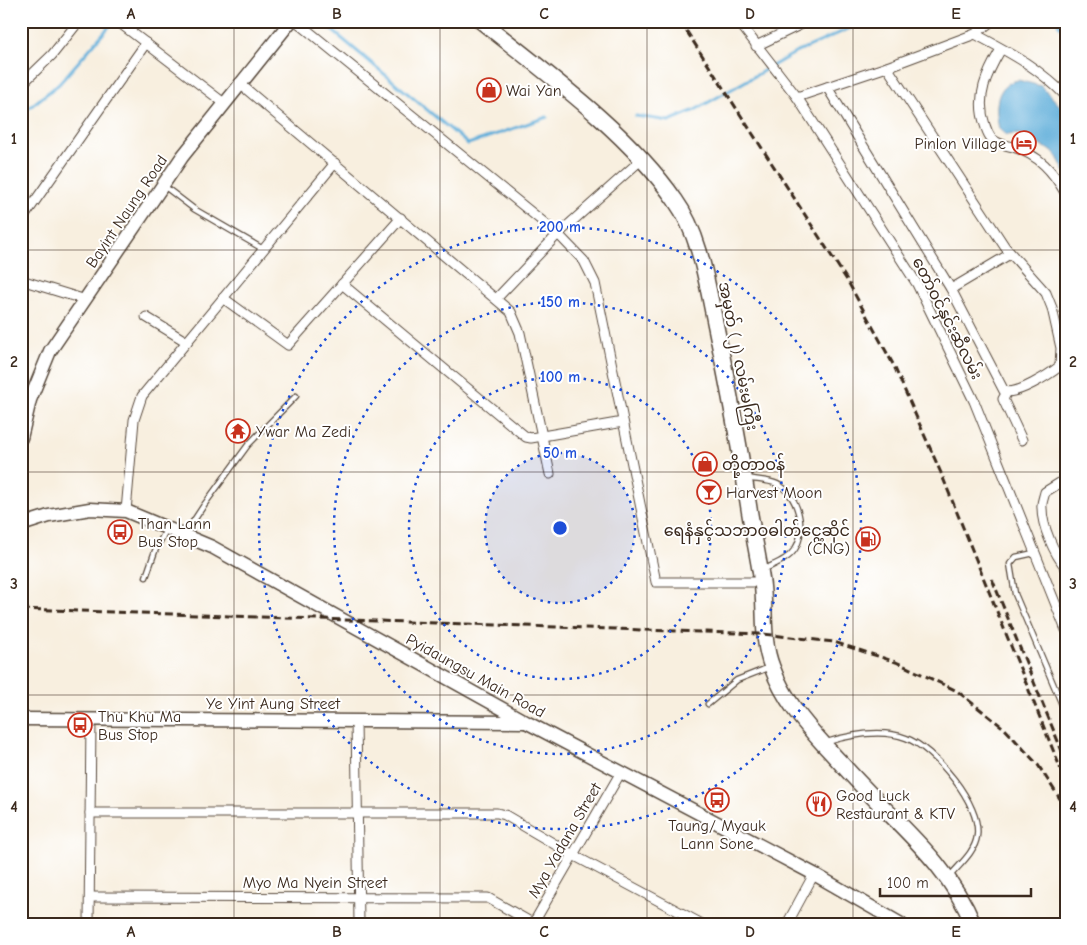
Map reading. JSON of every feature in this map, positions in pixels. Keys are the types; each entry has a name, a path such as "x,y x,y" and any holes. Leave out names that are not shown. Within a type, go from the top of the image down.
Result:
{"main road":[{"name":"Bayint Naung Road","path":"21,438 30,400 50,351 163,185 224,103 291,21"},
{"name":"အမှတ် (၂) လမ်းမကြီး","path":"481,21 542,70 642,159 676,201 692,233 700,258 735,419 760,577 764,634 772,666 784,694 822,743 867,792 929,853 949,877 970,921"},
{"name":"Pyidaungsu Main Road","path":"21,525 49,516 90,509 126,510 212,547 526,722 814,874 901,924"},
{"name":"Ye Yint Aung Street","path":"21,719 526,722"}],"street":[{"path":"21,85 52,54 80,21"},
{"path":"116,21 224,103"},
{"path":"296,21 558,234 584,261 595,283 656,582 760,577"},
{"name":"တော်ဝင်နှင်းဆီလမ်း","path":"738,21 784,82 797,96 917,284 974,401 1036,553 1064,615 1066,630"},
{"path":"756,46 808,21"},
{"path":"797,96 887,67 975,34 992,21"},
{"path":"975,34 1039,70 1066,96"},
{"path":"21,221 146,43"},
{"path":"1001,48 983,87 982,117 987,132 992,140 1030,154 1046,164 1066,194"},
{"path":"887,67 1010,254 1046,293 1052,308 1063,347 1060,366 1050,374 1014,392 1007,392"},
{"path":"240,83 497,298 511,312 520,333 550,474"},
{"path":"827,87 951,289 1007,392"},
{"path":"497,298 558,234 642,159"},
{"path":"126,510 134,420 142,396 335,163"},
{"path":"223,298 288,345 401,218"},
{"path":"951,289 1010,254"},
{"path":"21,280 86,300"},
{"path":"342,284 526,436 531,438 623,422"},
{"path":"146,317 187,342"},
{"path":"1007,392 1003,399 1022,440"},
{"path":"1065,564 1045,525 1041,507 1045,492 1066,479"},
{"path":"89,924 91,719"},
{"path":"356,720 359,924"},
{"name":"Mya Yadana Street","path":"534,924 621,772"},
{"path":"90,814 497,813 505,815 573,855 702,924"},
{"path":"786,924 814,874"},
{"name":"Myo Ma Nyein Street","path":"90,898 359,896 488,898 534,924"}],"lane":[{"path":"163,185 194,209 263,249"},
{"path":"184,536 248,445 296,396"},
{"path":"744,478 777,483 790,494 797,510 801,527 796,548 788,558 760,577"},
{"path":"146,577 155,551 167,528"},
{"path":"1036,553 1016,557 1010,564 1015,594 1066,714"},
{"path":"708,704 737,680 772,666"},
{"path":"822,743 854,736 882,734 906,738 920,746 941,766 964,792 975,811 978,835 971,852 949,877"}],"water":[{"path":"1018,80 1041,86 1066,112 1066,174 1055,153 1020,134 1006,135 999,129 997,106 1000,92 1010,83"}],"waterway":[{"path":"21,114 59,84 114,21"},
{"path":"321,21 468,144 547,117"},
{"path":"636,116 669,121 695,110 795,53 866,21"}],"railway":[{"path":"680,21 847,280 894,366 941,473 1066,782"},
{"path":"992,579 1066,761"},
{"path":"21,609 763,634 834,642 896,662 957,691 1005,729 1038,765 1066,808"}],"place":[{"name":"Wai Yan","path":"489,90"},
{"name":"Pinlon Village","path":"1024,143"},
{"name":"Ywar Ma Zedi","path":"238,431"},
{"name":"တို့တာဝန်","path":"705,464"},
{"name":"Harvest Moon","path":"709,492"},
{"name":"Than Lann Bus Stop","path":"120,532"},
{"name":"ရေနံနှင့်သဘာဝဓါတ်ငွေ့ဆိုင် (CNG)","path":"868,539"},
{"name":"Thu Khu Ma Bus Stop","path":"80,725"},
{"name":"Taung/ Myauk Lann Sone","path":"717,800"},
{"name":"Good Luck Restaurant & KTV","path":"819,804"}]}
